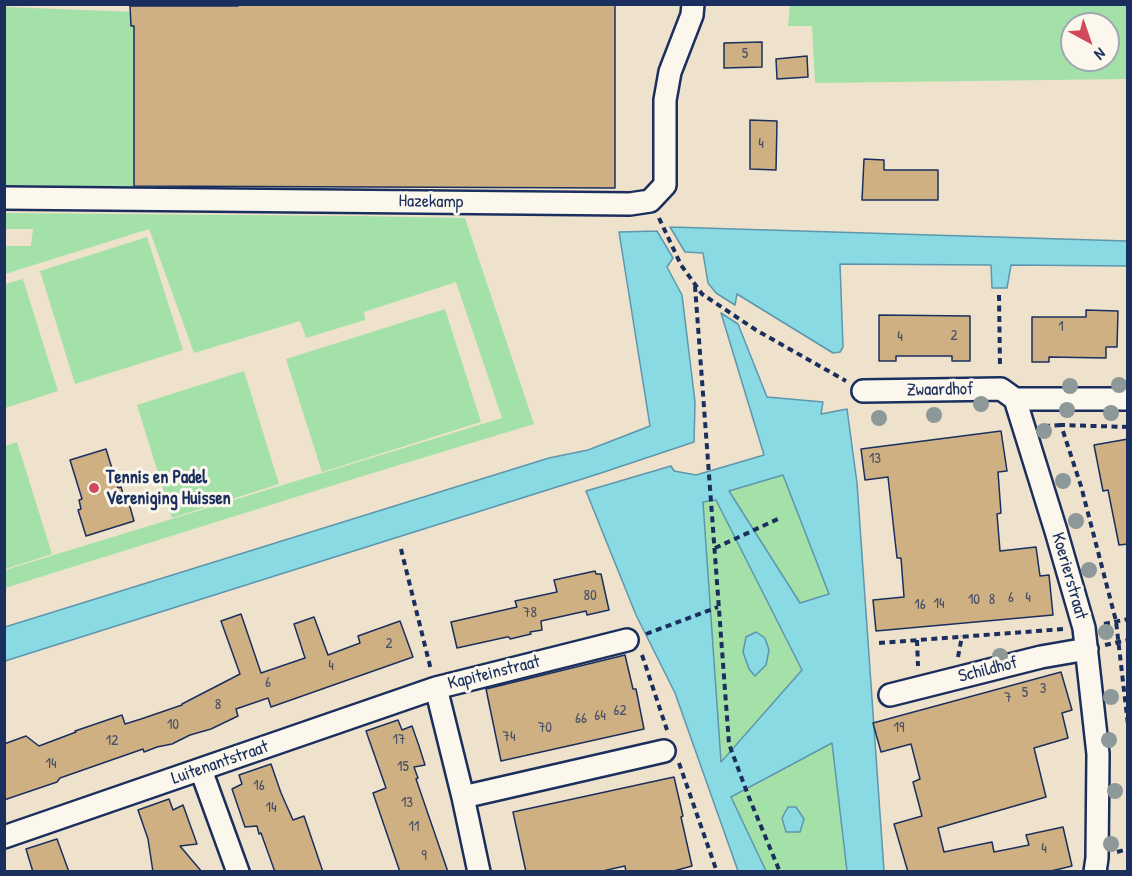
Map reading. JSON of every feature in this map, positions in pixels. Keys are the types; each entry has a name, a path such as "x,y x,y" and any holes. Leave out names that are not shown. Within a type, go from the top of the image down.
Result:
{"street":[{"path":"650,201 665,185 665,100 670,72 692,15 693,4"},
{"name":"Hazekamp","path":"4,198 630,204 650,201"},
{"name":"Zwaardhof","path":"863,391 1008,394"},
{"path":"1008,394 1128,399"},
{"name":"Koerierstraat","path":"1008,394 1056,531 1084,628 1098,754 1095,872"},
{"name":"Kapiteinstraat","path":"479,872 436,688 631,639"},
{"name":"Schildhof","path":"890,695 1041,657 1086,649"},
{"name":"Luitenantstraat","path":"4,837 436,688"},
{"path":"463,797 664,751"},
{"path":"201,770 238,872"}],"path":[{"path":"650,201 681,265 702,294 756,330 863,391"},
{"path":"695,286 729,744 780,872"},
{"path":"999,295 1008,394"},
{"path":"1128,426 1061,425 1081,486 1116,621 1128,725"},
{"path":"715,548 778,519"},
{"path":"400,549 436,688"},
{"path":"631,639 718,607"},
{"path":"879,643 1084,628 1128,619"}],"green space":[{"path":"790,5 1127,5 1127,79 815,83 812,26 788,26"},
{"path":"5,7 136,12 134,187 5,185"},
{"path":"5,213 465,218 534,424 5,588 5,570 502,418 456,282 364,312 365,320 306,338 300,321 194,353 149,229 5,274 5,246 31,246 33,229 5,229"},
{"path":"147,237 183,350 75,384 40,271"},
{"path":"23,279 58,391 5,408 5,284"},
{"path":"445,309 481,422 322,472 286,359"},
{"path":"244,371 279,484 172,518 137,405"},
{"path":"17,442 52,554 5,569 5,446"},
{"path":"783,474 829,595 800,603 729,491"},
{"path":"717,500 802,670 720,762 703,501"},
{"path":"832,743 847,871 766,871 731,798"}],"water":[{"path":"670,227 1127,241 1127,266 1011,265 1007,288 992,288 991,265 840,264 843,347 840,352 833,353 737,294 735,305 716,293 708,283 703,253 685,252"},
{"path":"657,231 673,258 667,267 682,295 695,402 694,442 5,661 5,627 549,458 588,450 650,426 619,232"},
{"path":"721,313 738,324 767,397 823,402 821,414 847,409 857,483 884,871 847,871 832,743 731,797 766,871 738,871 675,693 636,615 586,491 671,466 674,471 696,475 764,455","holes":["783,475 829,594 800,603 729,491","716,500 802,670 721,762 703,502"]},
{"path":"756,632 765,638 769,650 766,665 755,676 749,669 743,652 746,637"},
{"path":"788,807 796,807 804,819 800,832 786,832 782,818"}],"building":[{"path":"238,4 615,4 615,188 134,186 134,26 131,26 130,6 238,6"},
{"path":"762,42 762,67 724,68 724,43"},
{"path":"807,56 808,77 777,79 776,59"},
{"path":"750,120 777,121 776,170 750,169"},
{"path":"864,159 884,160 884,170 938,170 938,200 862,200"},
{"path":"1086,310 1118,311 1117,347 1106,347 1106,358 1049,357 1049,362 1032,362 1032,317 1086,317"},
{"path":"879,315 970,316 970,361 952,361 952,356 896,356 896,361 879,361"},
{"path":"1001,431 1007,471 998,472 1001,513 997,514 1000,551 1036,547 1040,576 1049,575 1053,615 876,631 873,600 904,597 901,558 897,558 888,477 865,480 861,449"},
{"path":"1128,439 1128,544 1119,545 1108,490 1103,491 1094,445"},
{"path":"106,449 118,488 121,487 124,497 127,496 134,521 86,536 78,510 81,509 79,500 82,499 70,460"},
{"path":"595,571 596,574 601,574 609,610 587,615 586,611 541,621 542,630 530,632 531,634 457,648 451,622 517,607 515,601 557,592 554,580"},
{"path":"241,614 261,673 305,658 294,624 314,617 328,655 360,643 358,636 400,621 413,657 271,707 268,698 236,709 238,716 211,729 190,735 172,744 144,752 143,749 4,800 4,744 26,736 39,746 122,715 125,724 182,705 240,674 221,621"},
{"path":"625,655 633,689 636,689 644,729 501,761 486,689"},
{"path":"1061,672 1072,710 1062,713 1068,738 1034,748 1046,797 938,828 944,852 992,842 994,852 1029,845 1026,835 1063,827 1072,866 1047,872 908,872 894,824 922,816 913,782 920,779 911,744 881,752 873,723"},
{"path":"398,720 402,730 412,726 419,746 425,765 414,767 418,778 416,779 448,872 400,872 373,793 386,788 366,731"},
{"path":"271,764 293,820 304,816 323,872 275,872 257,826 245,827 232,789 242,784 239,775"},
{"path":"674,777 692,866 670,872 626,872 625,866 598,872 526,872 513,812"},
{"path":"169,799 173,810 183,805 197,844 180,846 202,872 153,872 148,839 138,810"},
{"path":"57,839 69,872 33,872 26,849"}],"place":[{"name":"Tennis en Padel Vereniging Huissen","path":"94,488"}]}
